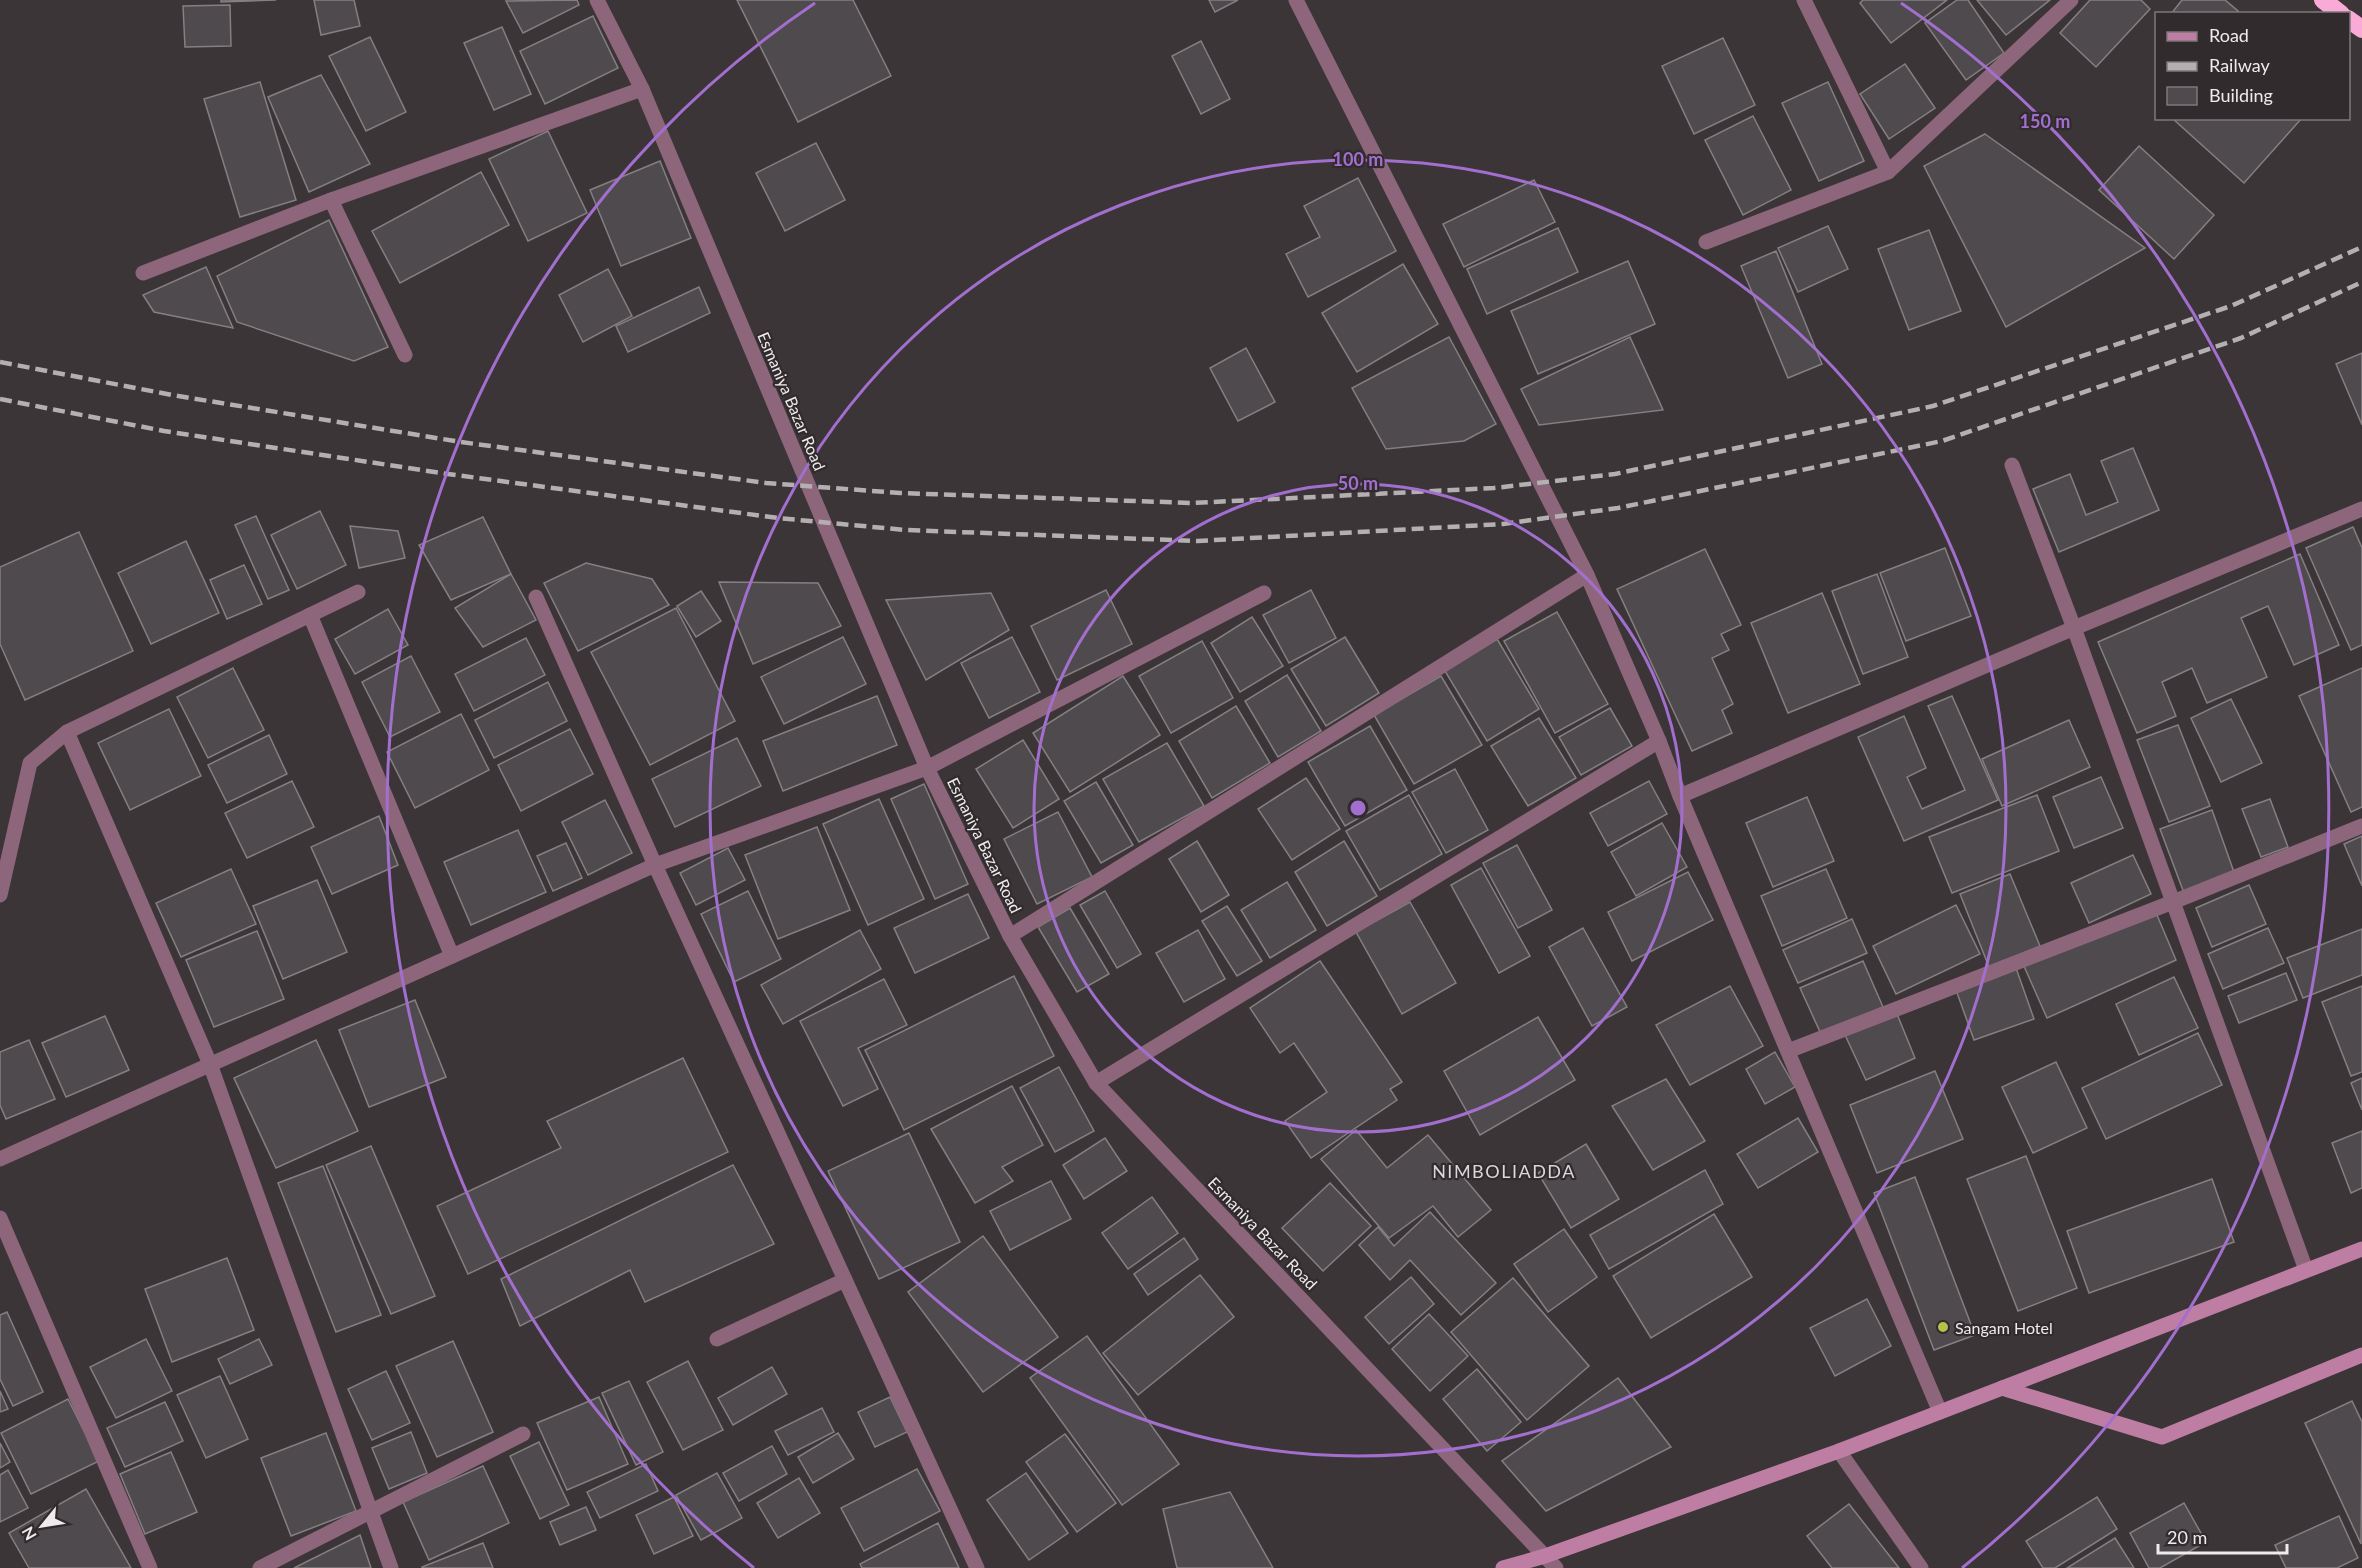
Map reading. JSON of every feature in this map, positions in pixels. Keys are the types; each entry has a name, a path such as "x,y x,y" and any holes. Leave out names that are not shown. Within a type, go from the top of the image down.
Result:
{"highway":[{"path":"2323,0 2338,12"},
{"path":"2350,20 2362,29"}],"main road":[{"path":"1503,1568 1545,1556 1839,1451 2362,1248"},
{"path":"2002,1388 2162,1437 2362,1356"}],"street":[{"name":"Esmaniya Bazar Road","path":"597,0 642,89 927,768 1010,936 1096,1083 1556,1568"},
{"path":"1296,0 1587,575 1659,741 1680,796 1940,1412"},
{"path":"1804,0 1888,172"},
{"path":"1706,242 1888,172 2071,0"},
{"path":"143,273 331,200 642,89"},
{"path":"331,200 405,356"},
{"path":"2012,465 2074,628 2306,1270"},
{"path":"1680,796 2074,628 2362,509"},
{"path":"1010,936 1587,575"},
{"path":"0,895 30,763 67,732 358,592"},
{"path":"0,1158 655,865 927,768 1264,593"},
{"path":"536,597 655,865 977,1568"},
{"path":"310,615 452,956"},
{"path":"67,732 210,1064 391,1568"},
{"path":"1096,1083 1659,741"},
{"path":"1788,1052 2362,826"},
{"path":"0,1218 150,1568"},
{"path":"717,1339 845,1280"},
{"path":"260,1568 523,1434"},
{"path":"1839,1451 1921,1568"}],"building":[{"path":"221,0 276,0 221,2"},
{"path":"314,0 354,0 360,26 321,35"},
{"path":"577,0 579,5 523,33 506,1"},
{"path":"737,0 853,0 891,76 798,122"},
{"path":"1209,0 1238,0 1215,12"},
{"path":"1863,0 1947,0 1891,43 1860,3"},
{"path":"1957,0 1968,0 2004,53 1966,80 1925,23"},
{"path":"1977,0 2050,0 2006,35"},
{"path":"2090,0 2141,0 2150,9 2096,67 2060,33"},
{"path":"2182,0 2225,0 2238,11 2237,12 2173,12"},
{"path":"230,5 231,46 185,47 183,6"},
{"path":"593,16 618,68 545,104 520,51"},
{"path":"502,27 531,94 494,110 464,43"},
{"path":"370,37 406,112 366,131 329,56"},
{"path":"1723,38 1755,105 1694,134 1662,66"},
{"path":"1201,41 1230,99 1201,114 1172,56"},
{"path":"1905,64 1935,108 1889,139 1860,94"},
{"path":"321,75 370,164 309,192 268,97"},
{"path":"260,82 296,200 240,217 204,99"},
{"path":"1828,82 1864,161 1819,181 1782,103"},
{"path":"1753,116 1791,190 1743,215 1705,140"},
{"path":"2174,120 2300,120 2244,183"},
{"path":"548,131 587,213 528,241 489,159"},
{"path":"1985,134 2145,248 2006,327 1924,166"},
{"path":"816,143 845,200 785,231 756,173"},
{"path":"2139,146 2214,215 2174,259 2099,190"},
{"path":"660,161 691,238 621,266 590,190"},
{"path":"481,172 509,225 400,283 372,231"},
{"path":"1358,178 1396,251 1308,297 1286,254 1320,237 1304,206"},
{"path":"1534,180 1555,222 1464,267 1443,224"},
{"path":"329,220 388,347 354,361 237,322 217,276"},
{"path":"1828,226 1848,269 1798,292 1778,248"},
{"path":"1558,228 1578,272 1487,314 1467,269"},
{"path":"1929,230 1961,311 1909,330 1878,249"},
{"path":"1776,251 1822,364 1788,378 1741,266"},
{"path":"1628,261 1655,324 1538,374 1511,311"},
{"path":"1403,264 1438,324 1357,372 1322,313"},
{"path":"206,267 233,328 154,312 143,295"},
{"path":"608,269 632,316 583,342 559,295"},
{"path":"699,287 710,313 628,352 616,326"},
{"path":"1449,337 1496,424 1464,441 1386,449 1352,388"},
{"path":"1630,337 1663,410 1539,425 1521,389"},
{"path":"1246,348 1275,402 1238,421 1210,368"},
{"path":"2362,353 2362,425 2336,364"},
{"path":"2133,448 2159,510 2059,552 2033,489 2070,474 2086,515 2118,502 2101,461"},
{"path":"320,511 346,565 297,589 271,535"},
{"path":"256,516 289,590 268,599 235,525"},
{"path":"483,517 511,574 451,600 419,545"},
{"path":"350,526 398,531 405,558 359,568"},
{"path":"2353,527 2362,548 2362,645 2351,650 2306,548"},
{"path":"79,532 133,651 25,700 0,644 0,567"},
{"path":"186,541 219,613 151,644 118,573"},
{"path":"1945,548 1971,616 1906,641 1880,573"},
{"path":"1705,549 1741,625 1721,634 1729,650 1712,658 1733,704 1722,710 1732,733 1692,751 1617,589"},
{"path":"2300,554 2339,645 2294,665 2268,606 2241,618 2267,677 2207,703 2192,668 2162,682 2176,716 2137,733 2098,642"},
{"path":"586,563 652,579 669,605 578,651 544,583"},
{"path":"244,565 262,604 227,619 210,580"},
{"path":"511,574 536,620 483,647 455,608"},
{"path":"1877,574 1908,657 1863,674 1832,591"},
{"path":"719,582 818,583 841,626 753,664"},
{"path":"1106,590 1132,644 1057,680 1031,626"},
{"path":"1311,590 1336,638 1289,663 1263,615"},
{"path":"701,591 721,621 696,637 677,606"},
{"path":"991,593 1009,630 926,680 886,600"},
{"path":"1822,593 1860,684 1788,713 1751,623"},
{"path":"676,608 735,721 650,765 591,652"},
{"path":"388,609 408,645 355,674 335,639"},
{"path":"1557,612 1608,704 1555,733 1504,641"},
{"path":"1252,617 1283,666 1240,692 1211,643"},
{"path":"843,637 866,684 784,724 761,677"},
{"path":"1012,637 1040,692 989,718 961,663"},
{"path":"1345,637 1379,693 1326,726 1291,669"},
{"path":"526,638 545,675 474,711 455,674"},
{"path":"1497,639 1539,709 1487,741 1445,671"},
{"path":"1202,641 1233,698 1171,733 1139,676"},
{"path":"411,656 440,712 390,737 362,682"},
{"path":"233,668 264,730 208,758 177,697"},
{"path":"2362,668 2362,807 2351,812 2299,696"},
{"path":"1287,675 1321,731 1278,757 1245,701"},
{"path":"1123,676 1160,735 1070,792 1033,733"},
{"path":"1441,676 1482,745 1414,784 1374,715"},
{"path":"548,682 567,721 494,758 475,720"},
{"path":"877,696 897,745 783,791 763,741"},
{"path":"1952,696 1998,800 1904,841 1858,737 1904,716 1926,768 1907,777 1922,809 1965,790 1928,706"},
{"path":"2231,699 2262,763 2221,782 2191,718"},
{"path":"1236,706 1270,763 1212,798 1179,741"},
{"path":"1610,708 1632,746 1581,775 1559,737"},
{"path":"169,709 201,776 130,810 98,743"},
{"path":"461,714 489,770 415,808 387,752"},
{"path":"1539,718 1576,778 1528,806 1491,746"},
{"path":"2069,720 2090,767 2002,806 1982,759"},
{"path":"2178,725 2210,806 2169,822 2137,740"},
{"path":"1370,726 1407,790 1345,826 1308,762"},
{"path":"570,729 593,774 521,811 498,765"},
{"path":"269,735 287,774 227,803 208,765"},
{"path":"737,738 761,786 675,827 652,779"},
{"path":"1023,740 1059,799 1013,828 976,769"},
{"path":"1167,743 1204,806 1139,842 1103,779"},
{"path":"1455,769 1488,830 1446,853 1412,792"},
{"path":"2101,777 2123,828 2074,848 2053,797"},
{"path":"1306,778 1340,829 1292,860 1258,809"},
{"path":"292,781 314,827 247,858 225,813"},
{"path":"1649,781 1667,814 1608,846 1590,813"},
{"path":"1096,782 1133,845 1101,863 1064,801"},
{"path":"924,784 968,884 935,899 891,799"},
{"path":"1409,795 1442,854 1380,890 1346,831"},
{"path":"2037,795 2059,851 1952,893 1929,837"},
{"path":"1807,797 1834,861 1773,887 1746,823"},
{"path":"879,799 924,899 868,925 823,824"},
{"path":"2270,799 2288,847 2261,857 2242,809"},
{"path":"605,800 632,853 588,875 562,822"},
{"path":"2212,810 2235,875 2184,893 2160,829"},
{"path":"1058,812 1092,877 1037,904 1004,839"},
{"path":"379,816 398,865 332,894 311,847"},
{"path":"1662,823 1687,867 1636,896 1611,852"},
{"path":"817,827 850,910 778,939 745,855"},
{"path":"518,830 546,892 471,925 444,862"},
{"path":"2362,836 2362,886 2344,844"},
{"path":"1197,841 1229,895 1201,912 1169,859"},
{"path":"1344,841 1377,896 1327,926 1295,872"},
{"path":"566,843 582,878 553,891 537,856"},
{"path":"1517,845 1552,910 1518,928 1483,863"},
{"path":"728,848 745,880 696,905 680,873"},
{"path":"2133,855 2151,894 2089,923 2071,883"},
{"path":"1481,868 1530,956 1499,973 1451,885"},
{"path":"231,869 256,924 181,957 156,903"},
{"path":"1826,869 1847,918 1782,946 1761,896"},
{"path":"1688,872 1713,920 1632,961 1608,912"},
{"path":"2010,874 2040,946 1989,967 1960,894"},
{"path":"317,880 347,952 283,979 253,906"},
{"path":"1287,882 1316,930 1270,958 1241,910"},
{"path":"2249,885 2266,924 2212,947 2196,908"},
{"path":"748,891 781,959 734,982 701,914"},
{"path":"1105,891 1141,954 1117,968 1080,905"},
{"path":"968,894 989,938 915,973 894,928"},
{"path":"1410,902 1456,983 1402,1014 1356,932"},
{"path":"1956,905 1980,954 1896,994 1873,946"},
{"path":"1227,906 1262,961 1237,976 1202,921"},
{"path":"1070,908 1109,974 1077,992 1038,927"},
{"path":"2157,915 2176,960 2047,1018 2023,964"},
{"path":"1852,919 1867,953 1798,983 1783,950"},
{"path":"1583,928 1627,1007 1592,1026 1549,947"},
{"path":"2268,928 2284,963 2223,989 2208,954"},
{"path":"2362,929 2362,975 2303,998 2287,958"},
{"path":"860,930 881,969 783,1024 761,985"},
{"path":"1198,930 1225,979 1184,1002 1156,953"},
{"path":"257,931 284,999 214,1027 186,960"},
{"path":"1320,961 1402,1082 1390,1089 1397,1100 1311,1158 1285,1121 1327,1092 1294,1043 1280,1053 1250,1008"},
{"path":"1863,961 1883,1007 1821,1034 1800,988"},
{"path":"2016,968 2034,1019 1974,1040 1956,990"},
{"path":"2286,973 2297,1000 2239,1023 2228,996"},
{"path":"1014,976 1054,1056 904,1130 865,1050"},
{"path":"2174,977 2198,1028 2139,1055 2116,1004"},
{"path":"884,979 907,1025 858,1048 878,1089 843,1106 800,1021"},
{"path":"1730,986 1763,1046 1690,1085 1656,1025"},
{"path":"2362,986 2362,1072 2351,1076 2322,1002"},
{"path":"415,1000 446,1077 369,1107 339,1030"},
{"path":"1897,1014 1915,1058 1866,1080 1845,1035"},
{"path":"105,1016 129,1070 66,1097 42,1043"},
{"path":"1538,1017 1575,1080 1480,1135 1444,1071"},
{"path":"2198,1033 2222,1085 2106,1139 2082,1088"},
{"path":"29,1040 55,1099 6,1119 0,1105 0,1052"},
{"path":"316,1040 358,1131 276,1168 234,1078"},
{"path":"1775,1052 1795,1087 1765,1104 1746,1069"},
{"path":"683,1058 728,1152 468,1274 437,1206 561,1148 547,1121"},
{"path":"2056,1062 2087,1128 2033,1153 2002,1087"},
{"path":"1059,1067 1094,1131 1055,1152 1020,1088"},
{"path":"1935,1071 1963,1139 1877,1173 1850,1105"},
{"path":"2362,1078 2362,1110 2351,1083"},
{"path":"1666,1079 1705,1141 1653,1170 1612,1106"},
{"path":"1012,1086 1043,1145 1002,1167 1013,1181 975,1203 931,1129"},
{"path":"1798,1118 1818,1152 1758,1188 1737,1154"},
{"path":"1356,1130 1387,1168 1428,1135 1491,1210 1458,1237 1433,1206 1389,1238 1321,1159"},
{"path":"2362,1131 2362,1188 2351,1193 2332,1143"},
{"path":"909,1133 960,1242 879,1279 828,1171"},
{"path":"1105,1138 1127,1171 1084,1199 1063,1165"},
{"path":"1586,1144 1619,1199 1571,1228 1538,1173"},
{"path":"371,1146 435,1296 391,1314 326,1165"},
{"path":"2026,1156 2077,1288 2018,1311 1967,1179"},
{"path":"733,1165 774,1244 645,1302 630,1270 520,1326 501,1279"},
{"path":"323,1166 381,1315 336,1332 278,1183"},
{"path":"1705,1170 1723,1204 1609,1269 1590,1235"},
{"path":"1915,1177 1975,1335 1934,1350 1874,1193"},
{"path":"2212,1179 2234,1242 2089,1293 2067,1231"},
{"path":"1051,1181 1071,1219 1010,1250 990,1211"},
{"path":"1330,1183 1371,1226 1323,1271 1282,1228"},
{"path":"1152,1197 1178,1233 1128,1269 1102,1233"},
{"path":"1430,1212 1496,1283 1461,1315 1410,1260 1390,1280 1359,1245 1378,1227 1394,1246"},
{"path":"1714,1214 1752,1277 1651,1338 1613,1276"},
{"path":"1564,1229 1597,1277 1548,1312 1514,1264"},
{"path":"983,1236 1058,1337 983,1392 908,1292"},
{"path":"1184,1238 1198,1259 1148,1295 1134,1274"},
{"path":"227,1258 254,1330 172,1362 145,1289"},
{"path":"1200,1275 1234,1317 1138,1395 1103,1353"},
{"path":"1411,1277 1434,1304 1389,1344 1365,1317"},
{"path":"1513,1278 1589,1366 1527,1420 1451,1332"},
{"path":"1867,1299 1891,1346 1835,1376 1810,1328"},
{"path":"7,1312 43,1392 13,1406 0,1379 0,1315"},
{"path":"1429,1314 1468,1356 1430,1391 1392,1349"},
{"path":"1087,1336 1179,1464 1122,1505 1030,1378"},
{"path":"146,1339 172,1391 116,1418 90,1367"},
{"path":"259,1339 272,1365 230,1384 218,1359"},
{"path":"453,1341 493,1432 437,1457 396,1366"},
{"path":"688,1361 723,1430 683,1450 647,1382"},
{"path":"772,1367 787,1394 733,1425 718,1398"},
{"path":"1477,1369 1521,1422 1487,1451 1443,1399"},
{"path":"386,1371 410,1423 372,1440 348,1389"},
{"path":"220,1376 248,1439 206,1458 177,1395"},
{"path":"1618,1378 1671,1447 1546,1511 1502,1461"},
{"path":"629,1381 663,1452 636,1465 602,1393"},
{"path":"0,1391 8,1409 0,1412"},
{"path":"599,1397 628,1464 567,1490 537,1423"},
{"path":"890,1397 907,1432 875,1447 858,1412"},
{"path":"68,1399 99,1461 31,1494 1,1433"},
{"path":"2352,1401 2362,1422 2361,1544 2305,1423"},
{"path":"165,1402 183,1441 125,1467 107,1428"},
{"path":"822,1408 834,1432 788,1455 775,1431"},
{"path":"411,1432 427,1473 389,1489 372,1448"},
{"path":"326,1433 356,1511 291,1536 261,1458"},
{"path":"838,1433 854,1459 813,1483 798,1457"},
{"path":"1065,1434 1116,1503 1077,1532 1026,1462"},
{"path":"539,1442 569,1505 540,1519 510,1456"},
{"path":"0,1443 10,1462 0,1468"},
{"path":"772,1446 787,1474 739,1501 723,1473"},
{"path":"171,1452 197,1512 145,1534 120,1474"},
{"path":"646,1464 658,1491 600,1518 587,1492"},
{"path":"483,1466 509,1523 429,1560 403,1502"},
{"path":"917,1469 940,1511 864,1551 841,1508"},
{"path":"8,1470 28,1508 0,1522 0,1475"},
{"path":"717,1473 742,1518 701,1540 676,1495"},
{"path":"1026,1473 1068,1533 1029,1560 987,1500"},
{"path":"799,1478 820,1513 778,1538 757,1503"},
{"path":"86,1489 131,1568 29,1568 9,1533"},
{"path":"1230,1492 1273,1568 1177,1568 1163,1509"},
{"path":"674,1497 693,1536 654,1554 636,1515"},
{"path":"2097,1497 2117,1529 2055,1568 2043,1568 2026,1541"},
{"path":"2184,1503 2206,1542 2160,1568 2149,1568 2130,1533"},
{"path":"1849,1504 1899,1568 1832,1568 1807,1536"},
{"path":"586,1507 596,1530 560,1545 550,1522"},
{"path":"2339,1516 2358,1558 2337,1568 2286,1568 2275,1545"},
{"path":"938,1523 959,1568 862,1568 860,1564"},
{"path":"360,1535 371,1568 294,1568"},
{"path":"2115,1538 2134,1568 2067,1568"},
{"path":"483,1543 493,1568 422,1568 422,1567"}],"railway":[{"path":"0,362 172,395 461,442 766,483 900,493 1193,503 1494,488 1615,474 1933,406 2231,306 2362,247"},
{"path":"0,399 164,431 448,474 778,518 905,530 1198,541 1503,524 1618,508 1942,441 2241,338 2362,282"}],"place":[{"name":"Sangam Hotel","path":"1943,1327"}],"district":[{"name":"NIMBOLIADDA","path":"1504,1171"}]}
